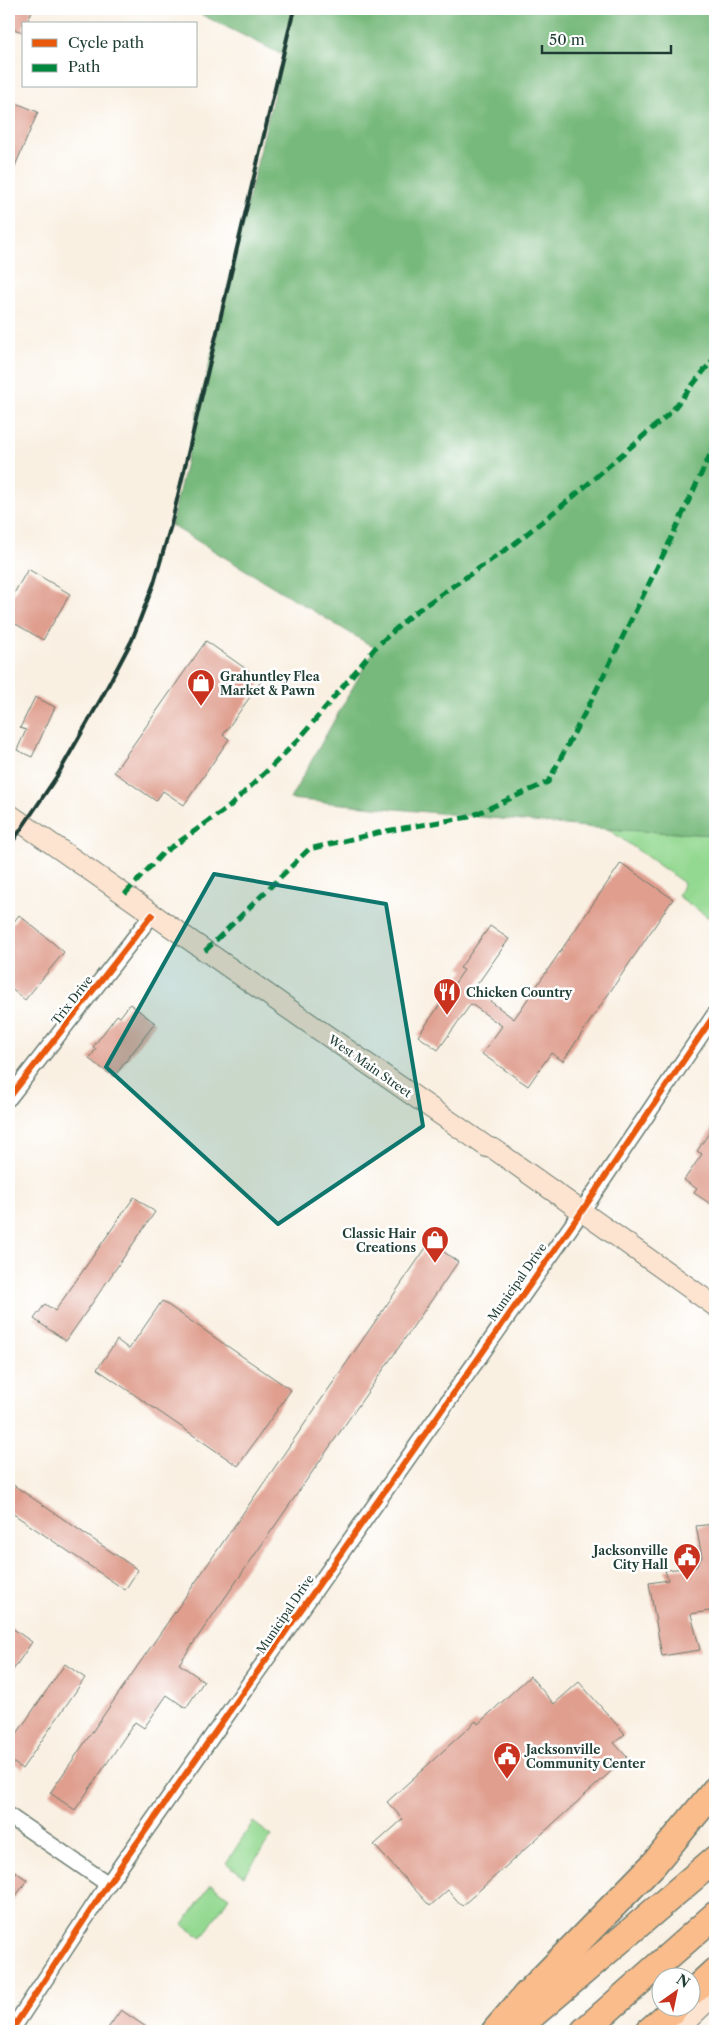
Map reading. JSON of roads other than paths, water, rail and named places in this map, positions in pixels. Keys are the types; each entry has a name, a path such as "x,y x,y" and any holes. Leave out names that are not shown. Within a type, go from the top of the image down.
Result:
{"highway":[{"path":"495,2031 526,1995 653,1865 715,1790"},
{"path":"514,2031 715,1859"},
{"path":"584,2031 715,1915"},
{"path":"702,1983 715,1971"},
{"path":"649,2031 664,2018"}],"main road":[{"name":"West Main Street","path":"17,819 152,915 582,1211 715,1306"},
{"path":"676,2031 715,1994"}],"street":[{"name":"Trix Drive","path":"9,1098 152,915"},
{"name":"Municipal Drive","path":"10,2031 108,1884 582,1211 715,1014"},
{"path":"9,1816 108,1884"}],"railway":[{"path":"9,847 57,776 102,697 132,640 154,583 171,525 294,9"}],"place":[{"name":"Grahuntley Flea Market & Pawn","path":"201,707"},
{"name":"Chicken Country","path":"447,1016"},
{"name":"Classic Hair Creations","path":"435,1264"},
{"name":"Jacksonville City Hall","path":"687,1581"},
{"name":"Jacksonville Community Center","path":"507,1780"}]}
